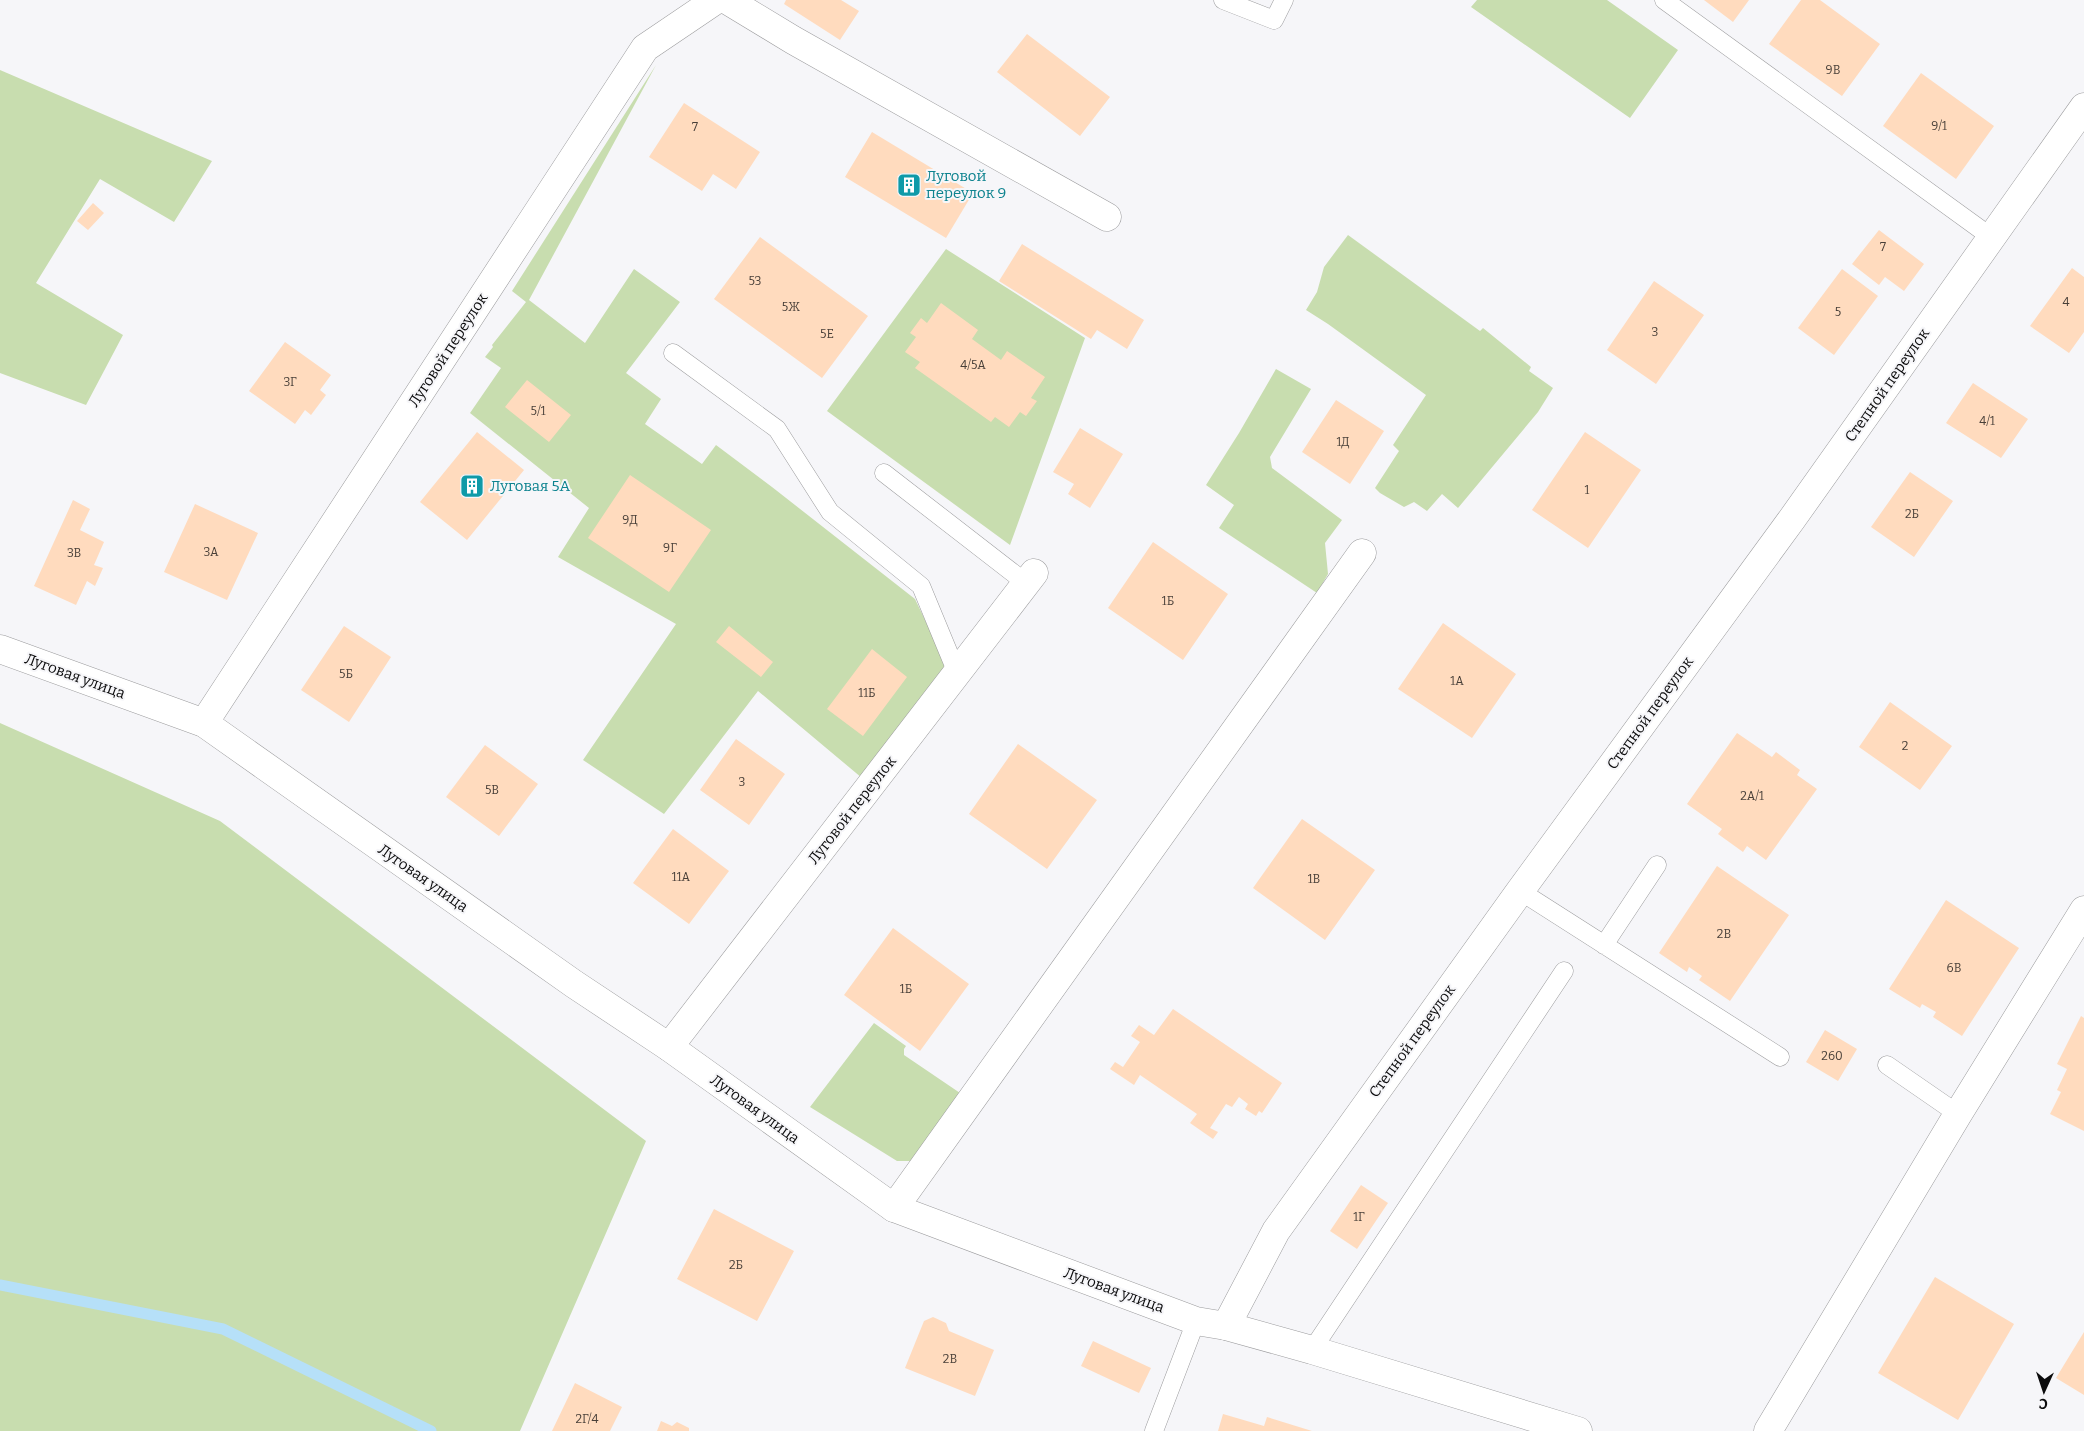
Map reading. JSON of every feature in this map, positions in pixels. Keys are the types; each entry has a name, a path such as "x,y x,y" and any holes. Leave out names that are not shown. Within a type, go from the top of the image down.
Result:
{"street":[{"name":"Луговой переулок","path":"204,723 645,48 716,0"},
{"path":"727,0 793,40 1108,217"},
{"name":"Степной переулок","path":"1226,1326 1276,1231 1520,891 1792,519 2084,107"},
{"path":"894,1208 1362,553"},
{"name":"Луговой переулок","path":"669,1048 1030,578"},
{"name":"Луговая улица","path":"0,649 204,723 574,984 669,1048 894,1208 1196,1321 1226,1326 1312,1350 1578,1431"},
{"path":"1768,1431 1958,1114 2084,910"}],"lane":[{"path":"1223,0 1274,20 1284,0"},
{"path":"1664,0 1991,238"},
{"path":"673,353 777,429 830,512 922,586 957,673"},
{"path":"884,473 1030,578"},
{"path":"1604,944 1658,865"},
{"path":"1520,891 1780,1057"},
{"path":"1312,1350 1564,971"},
{"path":"1887,1065 1958,1114"},
{"path":"1154,1431 1196,1321"}],"green space":[{"path":"1477,0 1607,0 1678,50 1630,118 1471,7"},
{"path":"656,65 529,300 585,343 634,269 680,302 626,373 661,399 645,424 702,464 716,445 915,599 948,668 862,778 758,691 664,814 583,760 676,624 558,557 589,508 470,413 501,368 485,357 493,347 492,345 526,302 512,291"},
{"path":"0,70 212,161 174,222 100,179 36,283 123,335 86,405 0,373"},
{"path":"1348,235 1480,331 1483,328 1531,367 1529,371 1553,388 1538,412 1458,508 1442,494 1427,511 1414,502 1404,507 1375,488 1399,451 1393,445 1426,395 1306,310 1317,292 1324,267"},
{"path":"946,249 1085,338 1010,545 827,411"},
{"path":"1276,369 1311,389 1270,457 1272,468 1342,520 1325,543 1328,574 1317,593 1219,528 1234,505 1206,485"},
{"path":"0,723 220,821 646,1141 520,1431 0,1431"},
{"path":"874,1023 906,1046 904,1055 963,1095 917,1161 897,1161 810,1107"}],"building":[{"path":"786,0 841,0 859,11 840,40 784,4"},
{"path":"1704,0 1749,0 1733,22"},
{"path":"1801,0 1820,0 1880,44 1842,96 1769,44"},
{"path":"1027,34 1110,97 1080,136 997,72"},
{"path":"1921,73 1994,126 1956,179 1883,126"},
{"path":"684,103 760,152 736,189 713,174 702,191 649,157"},
{"name":"Луговой переулок 9","path":"872,132 973,193 946,238 845,177"},
{"path":"93,203 104,213 88,230 77,221"},
{"path":"1879,230 1924,264 1904,291 1885,277 1879,285 1852,264"},
{"path":"760,237 868,316 822,378 714,299"},
{"path":"1022,244 1144,320 1127,349 1097,330 1091,339 999,281"},
{"path":"2072,268 2084,277 2084,332 2069,353 2030,326"},
{"path":"1842,269 1878,296 1834,355 1798,328"},
{"path":"1654,281 1704,315 1656,384 1607,350"},
{"path":"941,303 978,330 972,339 1001,360 1007,351 1045,377 1031,398 1037,401 1026,416 1020,412 1009,427 995,417 991,422 915,368 920,362 905,352 916,337 910,333 921,318 927,323"},
{"path":"285,342 331,375 320,390 326,395 311,415 305,410 295,424 249,391"},
{"path":"527,380 571,415 549,442 505,407"},
{"path":"1973,383 2028,419 2001,458 1946,423"},
{"path":"1336,400 1384,431 1350,484 1302,452"},
{"path":"1080,428 1123,454 1090,508 1068,494 1074,484 1053,472"},
{"name":"Луговая 5А","path":"477,432 524,470 467,540 420,502"},
{"path":"1585,432 1641,470 1588,548 1532,510"},
{"path":"1910,472 1953,501 1914,557 1871,527"},
{"path":"630,475 711,530 669,592 588,538"},
{"path":"73,500 90,509 80,530 104,542 94,565 103,568 95,586 87,581 76,605 34,586"},
{"path":"195,504 258,533 227,600 164,572"},
{"path":"1153,542 1228,594 1183,660 1108,608"},
{"path":"1443,623 1516,674 1472,738 1398,689"},
{"path":"344,626 391,657 349,722 301,690"},
{"path":"729,626 773,662 761,677 716,642"},
{"path":"872,649 907,677 863,736 827,709"},
{"path":"1890,702 1952,746 1920,790 1859,747"},
{"path":"1737,733 1772,757 1776,752 1800,770 1797,775 1817,789 1766,860 1747,846 1743,852 1718,834 1722,829 1687,804"},
{"path":"736,739 785,774 749,825 700,790"},
{"path":"1018,744 1097,800 1047,869 969,814"},
{"path":"485,745 538,784 499,836 446,797"},
{"path":"1302,819 1375,870 1325,940 1253,888"},
{"path":"673,829 729,871 689,924 633,883"},
{"path":"1717,866 1789,915 1730,1001 1699,980 1702,976 1689,967 1687,972 1659,953"},
{"path":"1946,900 2019,948 1962,1036 1933,1017 1936,1012 1922,1004 1920,1008 1889,989"},
{"path":"893,928 969,984 920,1051 844,995"},
{"path":"1173,1009 1282,1083 1262,1113 1259,1111 1256,1116 1245,1109 1248,1104 1239,1097 1232,1107 1226,1104 1210,1128 1218,1132 1213,1139 1190,1123 1197,1114 1140,1075 1134,1085 1110,1069 1115,1062 1123,1067 1140,1042 1131,1036 1139,1025 1154,1035"},
{"path":"2081,1016 2084,1018 2084,1131 2050,1114 2061,1092 2057,1090 2067,1069 2057,1064"},
{"path":"1825,1030 1857,1049 1838,1081 1806,1062"},
{"path":"1361,1185 1388,1203 1357,1249 1330,1231"},
{"path":"714,1209 794,1251 757,1321 677,1279"},
{"path":"1935,1277 2014,1324 1958,1420 1878,1373"},
{"path":"933,1317 946,1323 949,1331 994,1350 975,1396 905,1368 924,1321"},
{"path":"2084,1332 2084,1395 2056,1378"},
{"path":"1093,1341 1151,1368 1139,1393 1081,1366"},
{"path":"575,1383 622,1407 610,1431 552,1431"},
{"path":"1223,1414 1264,1426 1267,1417 1312,1431 1218,1431"},
{"path":"661,1421 672,1426 677,1422 689,1428 689,1431 657,1431"}],"waterway":[{"path":"0,1285 223,1329 431,1431"}],"place":[{"name":"Луговой переулок 9","path":"909,185"},
{"name":"Луговая 5А","path":"472,486"}]}
